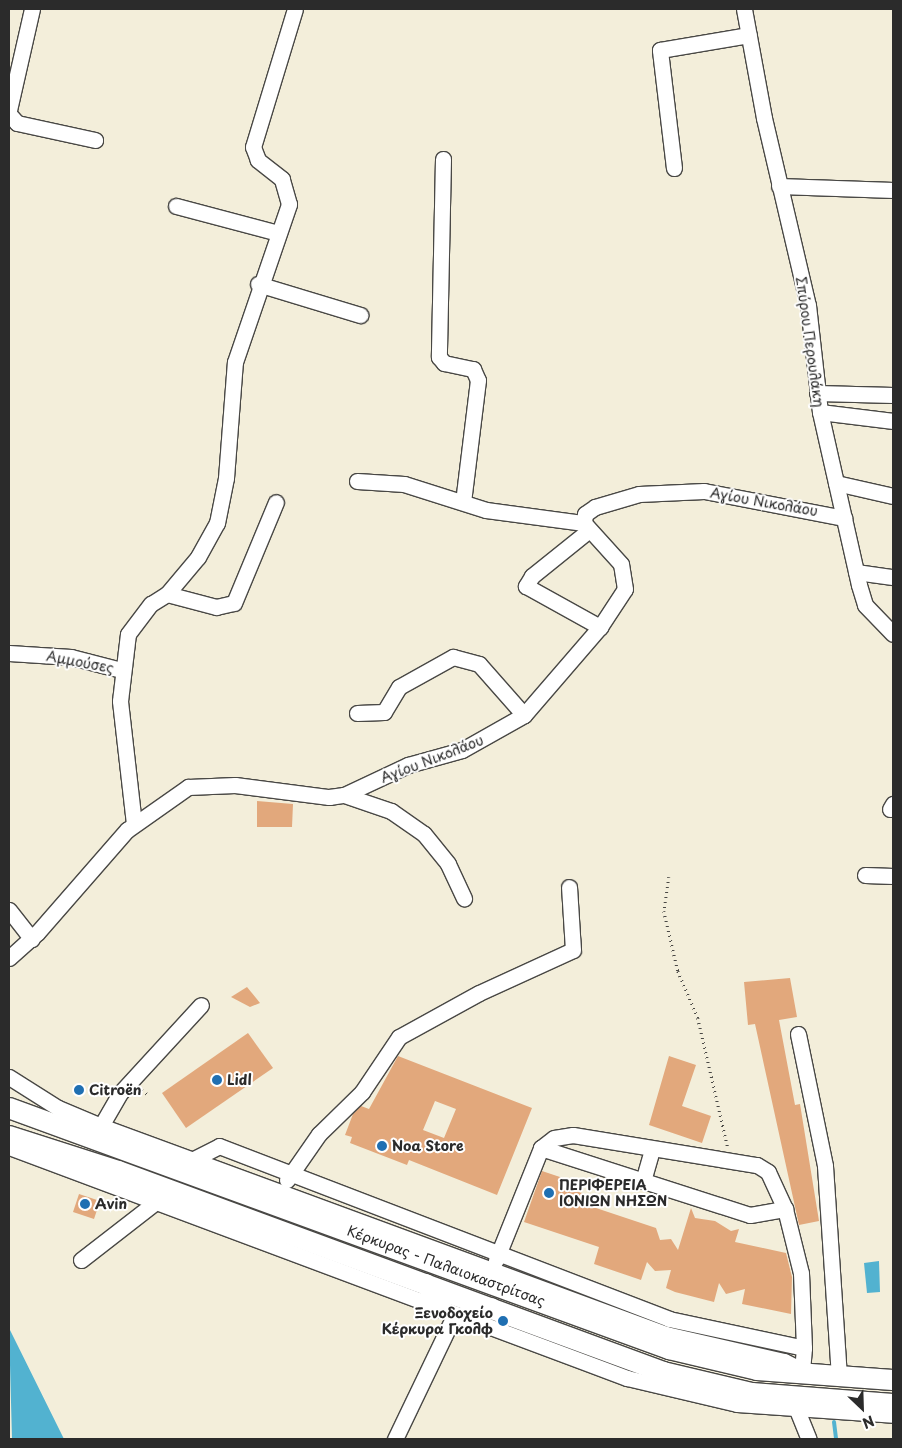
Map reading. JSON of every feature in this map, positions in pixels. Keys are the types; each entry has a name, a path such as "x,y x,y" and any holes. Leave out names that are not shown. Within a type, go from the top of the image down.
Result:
{"main road":[{"name":"Κέρκυρας - Παλαιοκαστρίτσας","path":"9,1108 98,1131 186,1163 468,1274 669,1349 728,1364 893,1380"},
{"path":"71,1156 98,1131"},
{"name":"Κέρκυρας - Παλαιοκαστρίτσας","path":"9,1136 71,1156 426,1284 663,1372 721,1388 893,1404"},
{"path":"426,1284 454,1313 492,1308"}],"street":[{"path":"32,9 9,112 18,123 95,140"},
{"path":"134,824 120,701 121,670 128,634 138,618 167,594 198,557 217,523 226,478 235,362 258,284 289,204 287,187 258,160 253,146 295,9"},
{"name":"Σπύρου Περουλάκη","path":"744,9 779,186 808,305 820,412 856,572 865,605 893,634"},
{"path":"674,168 660,50 749,35"},
{"path":"443,159 439,357 444,363 473,369 478,380 463,502"},
{"path":"779,186 893,190"},
{"path":"176,206 278,233"},
{"path":"258,284 360,315"},
{"path":"817,393 893,395"},
{"path":"820,412 893,421"},
{"path":"357,481 404,484 486,510 586,527"},
{"path":"836,483 893,496"},
{"name":"Αγίου Νικολάου","path":"9,958 32,939 134,824 194,785 344,795 408,765 462,750 524,715 600,628 621,599 626,582 618,560 586,527 585,514 595,507 665,492 720,493 844,518"},
{"path":"167,594 216,607 234,603 276,502"},
{"path":"586,527 529,578 526,586 600,628"},
{"path":"856,572 893,577"},
{"name":"Αμμούσες","path":"9,653 71,657 121,670"},
{"path":"357,713 384,712 399,687 453,657 479,664 524,715"},
{"path":"344,795 391,811 419,830 448,864 464,899"},
{"path":"864,875 893,876"},
{"path":"279,1191 319,1134 362,1092 399,1037 479,993 573,950 569,887"},
{"path":"9,910 32,939"},
{"path":"9,1077 98,1131 122,1092 201,1005"},
{"path":"798,1034 825,1166 839,1376"},
{"path":"493,1269 541,1148 554,1138 573,1135 731,1161 766,1170 785,1209 801,1273 806,1372"},
{"path":"186,1163 216,1146 499,1251 669,1319 804,1348"},
{"path":"9,1147 158,1200 454,1313 656,1386 718,1401 797,1410 893,1415"},
{"path":"541,1148 750,1215 785,1209"},
{"path":"643,1181 652,1149"},
{"path":"186,1163 279,1191 666,1334 784,1361 806,1372"},
{"path":"81,1260 158,1200"},
{"path":"468,1274 493,1269"},
{"path":"395,1439 454,1313"},
{"path":"797,1410 809,1439"}],"path":[{"path":"669,877 663,900 672,946 698,1018 731,1161"}],"water":[{"path":"879,1261 880,1292 867,1293 864,1263"},
{"path":"9,1328 62,1435 64,1439 12,1439"}],"building":[{"path":"257,801 293,804 292,827 257,827"},
{"path":"790,978 797,1017 779,1020 795,1105 800,1104 819,1221 799,1225 755,1024 748,1025 744,982"},
{"path":"247,987 260,1003 250,1007 231,997"},
{"name":"Lidl","path":"248,1033 273,1068 186,1128 162,1093"},
{"path":"398,1056 532,1108 497,1195 409,1160 407,1165 350,1143 352,1137 345,1135 353,1114 361,1106 369,1109","holes":["435,1101 456,1109 444,1138 423,1130"]},
{"path":"669,1056 696,1065 682,1106 711,1116 702,1143 649,1125"},
{"path":"542,1171 572,1181 570,1189 594,1197 591,1205 596,1208 656,1228 660,1240 671,1239 678,1250 691,1208 695,1218 715,1221 731,1231 739,1229 735,1242 786,1253 792,1277 791,1314 742,1304 745,1289 726,1294 719,1283 714,1302 675,1292 666,1288 671,1270 655,1271 647,1262 641,1280 594,1264 599,1247 524,1222"},
{"path":"79,1194 100,1201 94,1219 73,1212"}],"waterway":[{"path":"834,1422 836,1439"}],"place":[{"name":"Lidl","path":"217,1080"},
{"name":"Citroën","path":"79,1090"},
{"name":"Noa Store","path":"382,1146"},
{"name":"ΠΕΡΙΦΕΡΕΙΑ ΙΟΝΙΩΝ ΝΗΣΩΝ","path":"549,1193"},
{"name":"Avin","path":"85,1204"},
{"name":"Ξενοδοχείο Κέρκυρα Γκολφ","path":"503,1321"}]}
